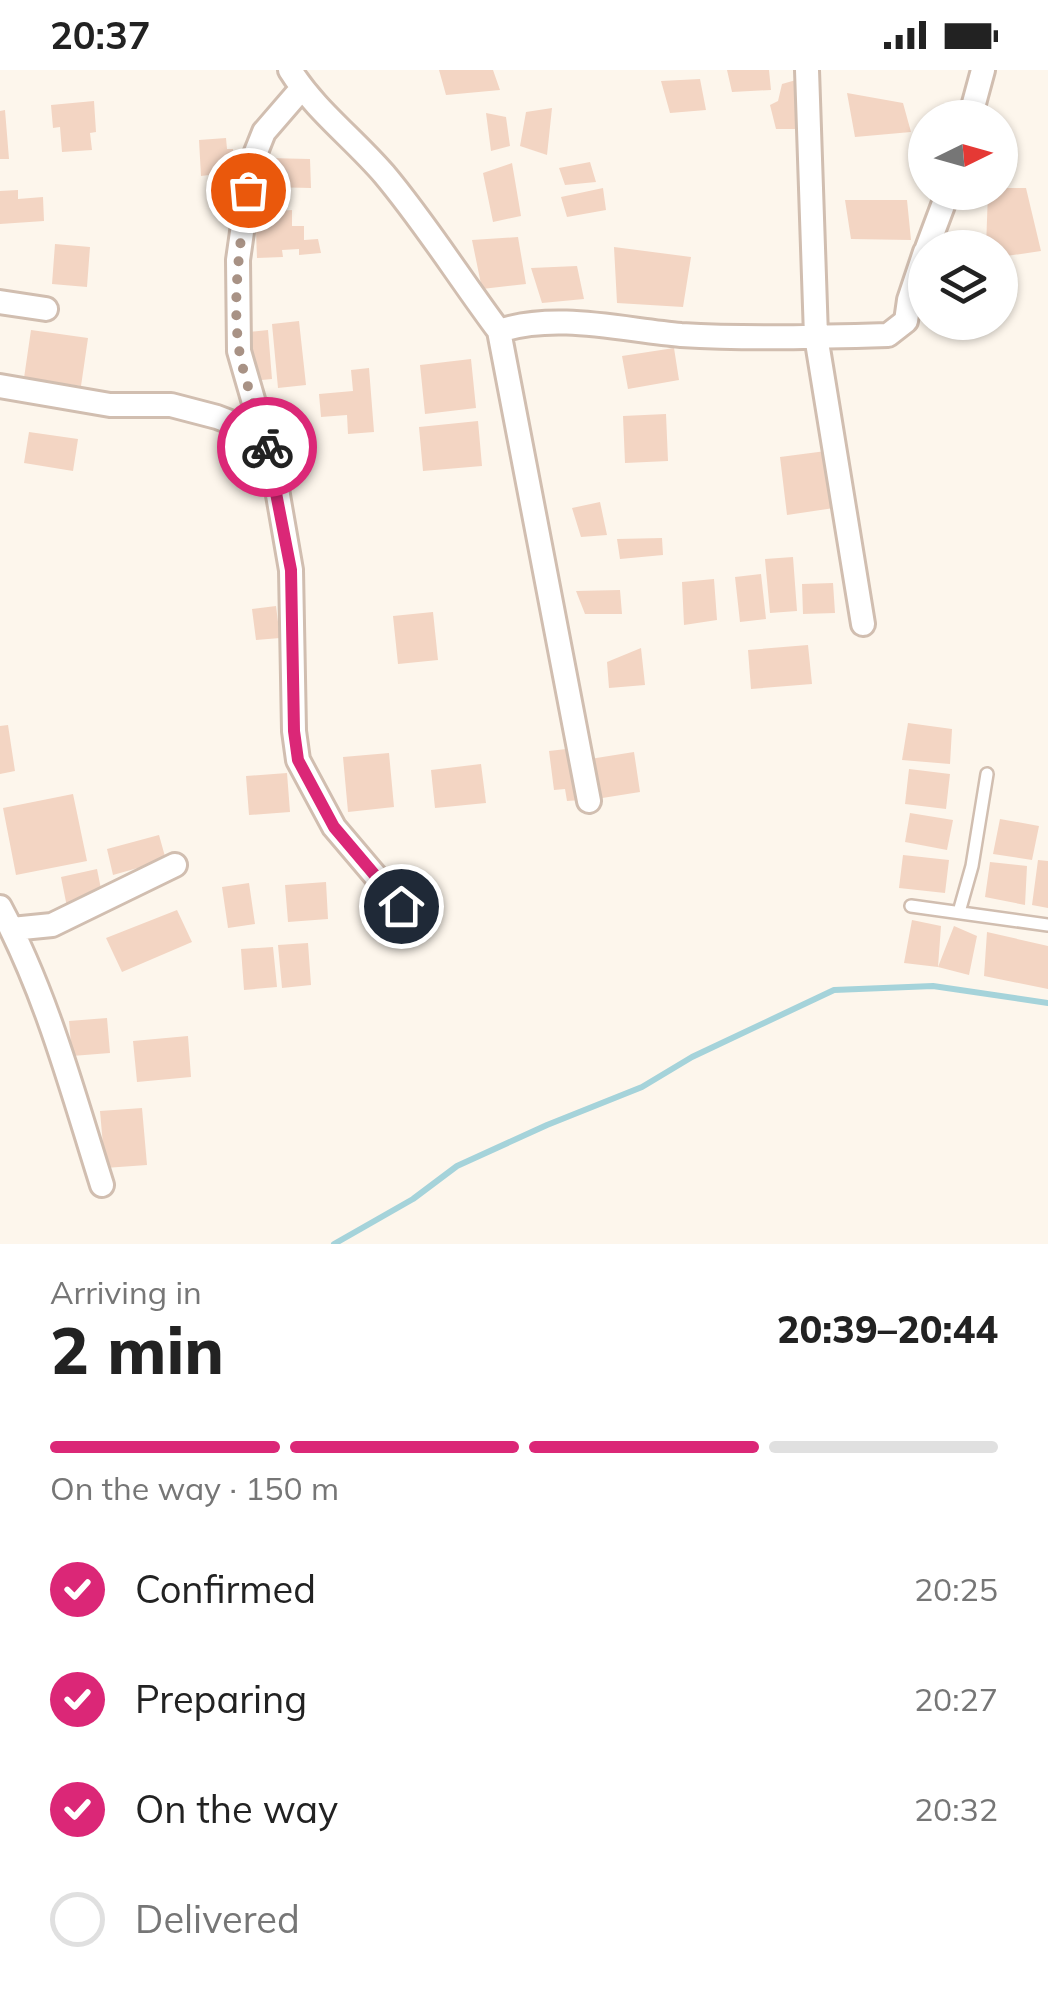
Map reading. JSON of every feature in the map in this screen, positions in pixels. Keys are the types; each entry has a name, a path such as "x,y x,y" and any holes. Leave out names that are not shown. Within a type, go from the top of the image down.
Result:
{"street":[{"path":"807,70 816,336 863,624"},
{"path":"975,100 983,70"},
{"path":"401,906 334,827 298,760 291,570 274,472 239,351 238,260 252,162 264,132 296,79 419,216 499,332 589,801"},
{"path":"0,302 46,308"},
{"path":"499,332 537,325 609,324 678,334 888,335 906,321 908,307"},
{"path":"0,386 110,405 171,406 217,417 264,435"},
{"path":"12,929 52,925 175,864"},
{"path":"0,907 56,1030 102,1184"}],"lane":[{"path":"960,912 987,774"},
{"path":"911,906 1048,926"}],"building":[{"path":"439,70 493,70 500,90 446,95"},
{"path":"727,70 769,70 771,90 732,92"},
{"path":"700,79 706,110 670,113 661,81"},
{"path":"796,80 800,129 776,129 770,105 778,101 782,84"},
{"path":"847,93 903,103 908,132 855,137"},
{"path":"94,101 96,132 90,133 92,150 62,152 60,127 53,128 51,105"},
{"path":"552,108 547,155 520,146 526,112"},
{"path":"5,110 9,159 0,159 0,111"},
{"path":"486,113 506,117 510,146 491,151"},
{"path":"226,138 227,149 233,149 235,186 219,187 218,174 201,176 199,140"},
{"path":"268,158 310,159 311,188 268,187"},
{"path":"590,162 596,182 565,185 559,168"},
{"path":"512,163 521,216 493,222 483,173"},
{"path":"603,188 606,210 567,217 561,197"},
{"path":"1018,188 1026,188 1041,251 1018,254 1018,230 987,230 987,210 1018,210"},
{"path":"18,190 18,199 43,197 44,221 0,224 0,191"},
{"path":"279,198 280,211 292,210 292,226 304,226 304,240 318,239 321,253 299,255 299,249 282,250 283,257 257,258 255,205 263,204 263,199"},
{"path":"845,200 907,200 908,240 851,239"},
{"path":"518,237 526,284 482,289 472,240"},
{"path":"55,244 90,247 87,287 52,284"},
{"path":"614,247 691,257 683,307 617,303"},
{"path":"577,266 584,299 542,303 531,268"},
{"path":"299,321 306,385 278,388 272,324"},
{"path":"31,330 88,338 81,386 24,378"},
{"path":"268,330 272,379 252,381 248,332"},
{"path":"674,348 679,380 628,389 622,356"},
{"path":"471,359 476,408 425,414 420,365"},
{"path":"369,368 374,432 348,434 347,415 321,417 319,394 353,391 351,370"},
{"path":"666,414 668,461 625,463 623,416"},
{"path":"478,421 482,466 423,471 419,427"},
{"path":"29,432 78,439 73,471 24,463"},
{"path":"826,451 834,508 787,515 780,457"},
{"path":"600,502 607,535 581,537 572,508"},
{"path":"662,538 663,555 620,559 617,539"},
{"path":"793,557 797,611 770,613 765,559"},
{"path":"761,574 766,619 740,622 735,577"},
{"path":"714,579 717,620 684,625 682,582"},
{"path":"833,583 835,613 803,614 802,584"},
{"path":"620,590 622,614 585,614 576,591"},
{"path":"276,606 280,638 256,640 252,609"},
{"path":"433,612 438,660 398,664 393,616"},
{"path":"808,645 812,684 751,689 748,650"},
{"path":"641,648 645,685 609,688 607,662"},
{"path":"908,723 952,729 950,764 902,760"},
{"path":"8,725 15,771 0,774 0,726"},
{"path":"575,748 581,800 567,801 565,789 554,790 549,751"},
{"path":"634,752 640,792 596,799 590,759"},
{"path":"389,753 394,807 348,812 343,757"},
{"path":"481,764 486,803 435,808 431,770"},
{"path":"909,769 950,774 946,809 905,804"},
{"path":"287,773 290,812 249,815 246,776"},
{"path":"73,794 87,861 16,875 3,808"},
{"path":"910,813 953,820 947,850 905,842"},
{"path":"1000,819 1039,826 1032,860 993,854"},
{"path":"159,835 166,860 113,875 107,849"},
{"path":"903,855 949,860 945,893 899,888"},
{"path":"1038,860 1048,861 1048,908 1032,905"},
{"path":"990,862 1027,866 1025,905 985,897"},
{"path":"97,869 103,899 67,907 61,877"},
{"path":"326,882 328,919 288,922 285,885"},
{"path":"249,883 255,924 228,928 222,887"},
{"path":"177,910 192,942 122,972 106,938"},
{"path":"912,920 941,926 938,967 904,963"},
{"path":"954,926 977,936 969,975 938,967"},
{"path":"987,932 1048,946 1048,989 984,976"},
{"path":"308,943 311,985 282,988 278,945"},
{"path":"273,947 277,987 244,990 241,949"},
{"path":"107,1018 110,1053 72,1056 69,1021"},
{"path":"188,1036 191,1077 137,1082 133,1041"},
{"path":"142,1108 147,1165 105,1168 100,1111"}],"waterway":[{"path":"334,1244 413,1199 457,1166 642,1087 692,1057 834,990 933,986 1048,1003"}],"way so far":[{"path":"248,190 238,260 239,351 267,447"}],"route":[{"path":"267,447 291,570 298,760 334,827 401,906"}]}
